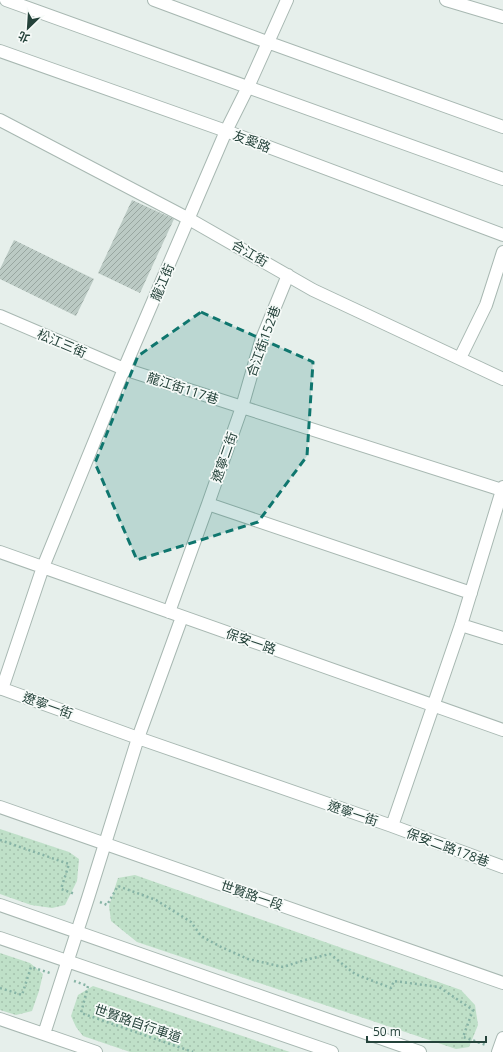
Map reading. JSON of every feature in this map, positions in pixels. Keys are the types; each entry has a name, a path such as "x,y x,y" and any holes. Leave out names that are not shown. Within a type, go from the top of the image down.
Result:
{"street":[{"path":"6,0 503,179"},
{"path":"154,0 503,127"},
{"name":"龍江街","path":"1,688 43,567 124,369 190,219 226,131 248,87 287,0"},
{"path":"446,0 503,17"},
{"name":"友愛路","path":"0,51 226,131 503,235"},
{"name":"合江街","path":"0,120 190,219 313,290 503,379"},
{"path":"460,358 486,305 503,252"},
{"name":"合江街152巷","path":"242,407 261,341 288,276"},
{"name":"松江三街","path":"0,316 124,369"},
{"name":"龍江街117巷","path":"124,369 242,407"},
{"path":"242,407 502,489"},
{"name":"遼寧二街","path":"169,612 242,407"},
{"name":"遼寧一街","path":"1,688 138,738 392,826 461,626 502,489"},
{"path":"208,504 470,593"},
{"name":"保安一路","path":"0,552 434,704 503,730"},
{"path":"44,1034 138,738 182,617"},
{"path":"461,626 503,638"},
{"name":"世賢路一段","path":"0,807 503,983"},
{"name":"保安二路178巷","path":"392,826 503,867"},
{"path":"0,906 420,1052"},
{"path":"0,938 332,1052"},
{"path":"0,1019 96,1052"},
{"path":"499,1051 503,1038"}],"path":[{"path":"0,840 69,864 61,889"},
{"path":"107,905 118,886 156,900 191,922 201,936 248,959 283,967 330,954 355,974 391,988 394,981 439,987 473,1010 463,1037 499,1051"},
{"path":"0,988 22,995 31,967"},
{"name":"世賢路自行車道","path":"88,986 81,1013 193,1052"}],"highlighted area":[{"path":"201,312 313,362 307,456 258,522 137,560 95,463 138,356"}],"green space":[{"path":"0,829 69,852 79,859 77,881 65,905 52,908 31,905 0,894"},
{"path":"135,875 461,990 475,1005 478,1025 469,1047 456,1049 137,942 111,921 109,906 118,878"},
{"path":"0,953 30,963 43,974 32,1011 16,1015 0,1010"},
{"path":"93,986 290,1052 130,1052 83,1036 76,1027 71,1016 78,995"}],"building":[{"path":"132,200 174,219 140,293 98,273"},
{"path":"14,240 94,279 76,316 0,279 0,269"}]}
